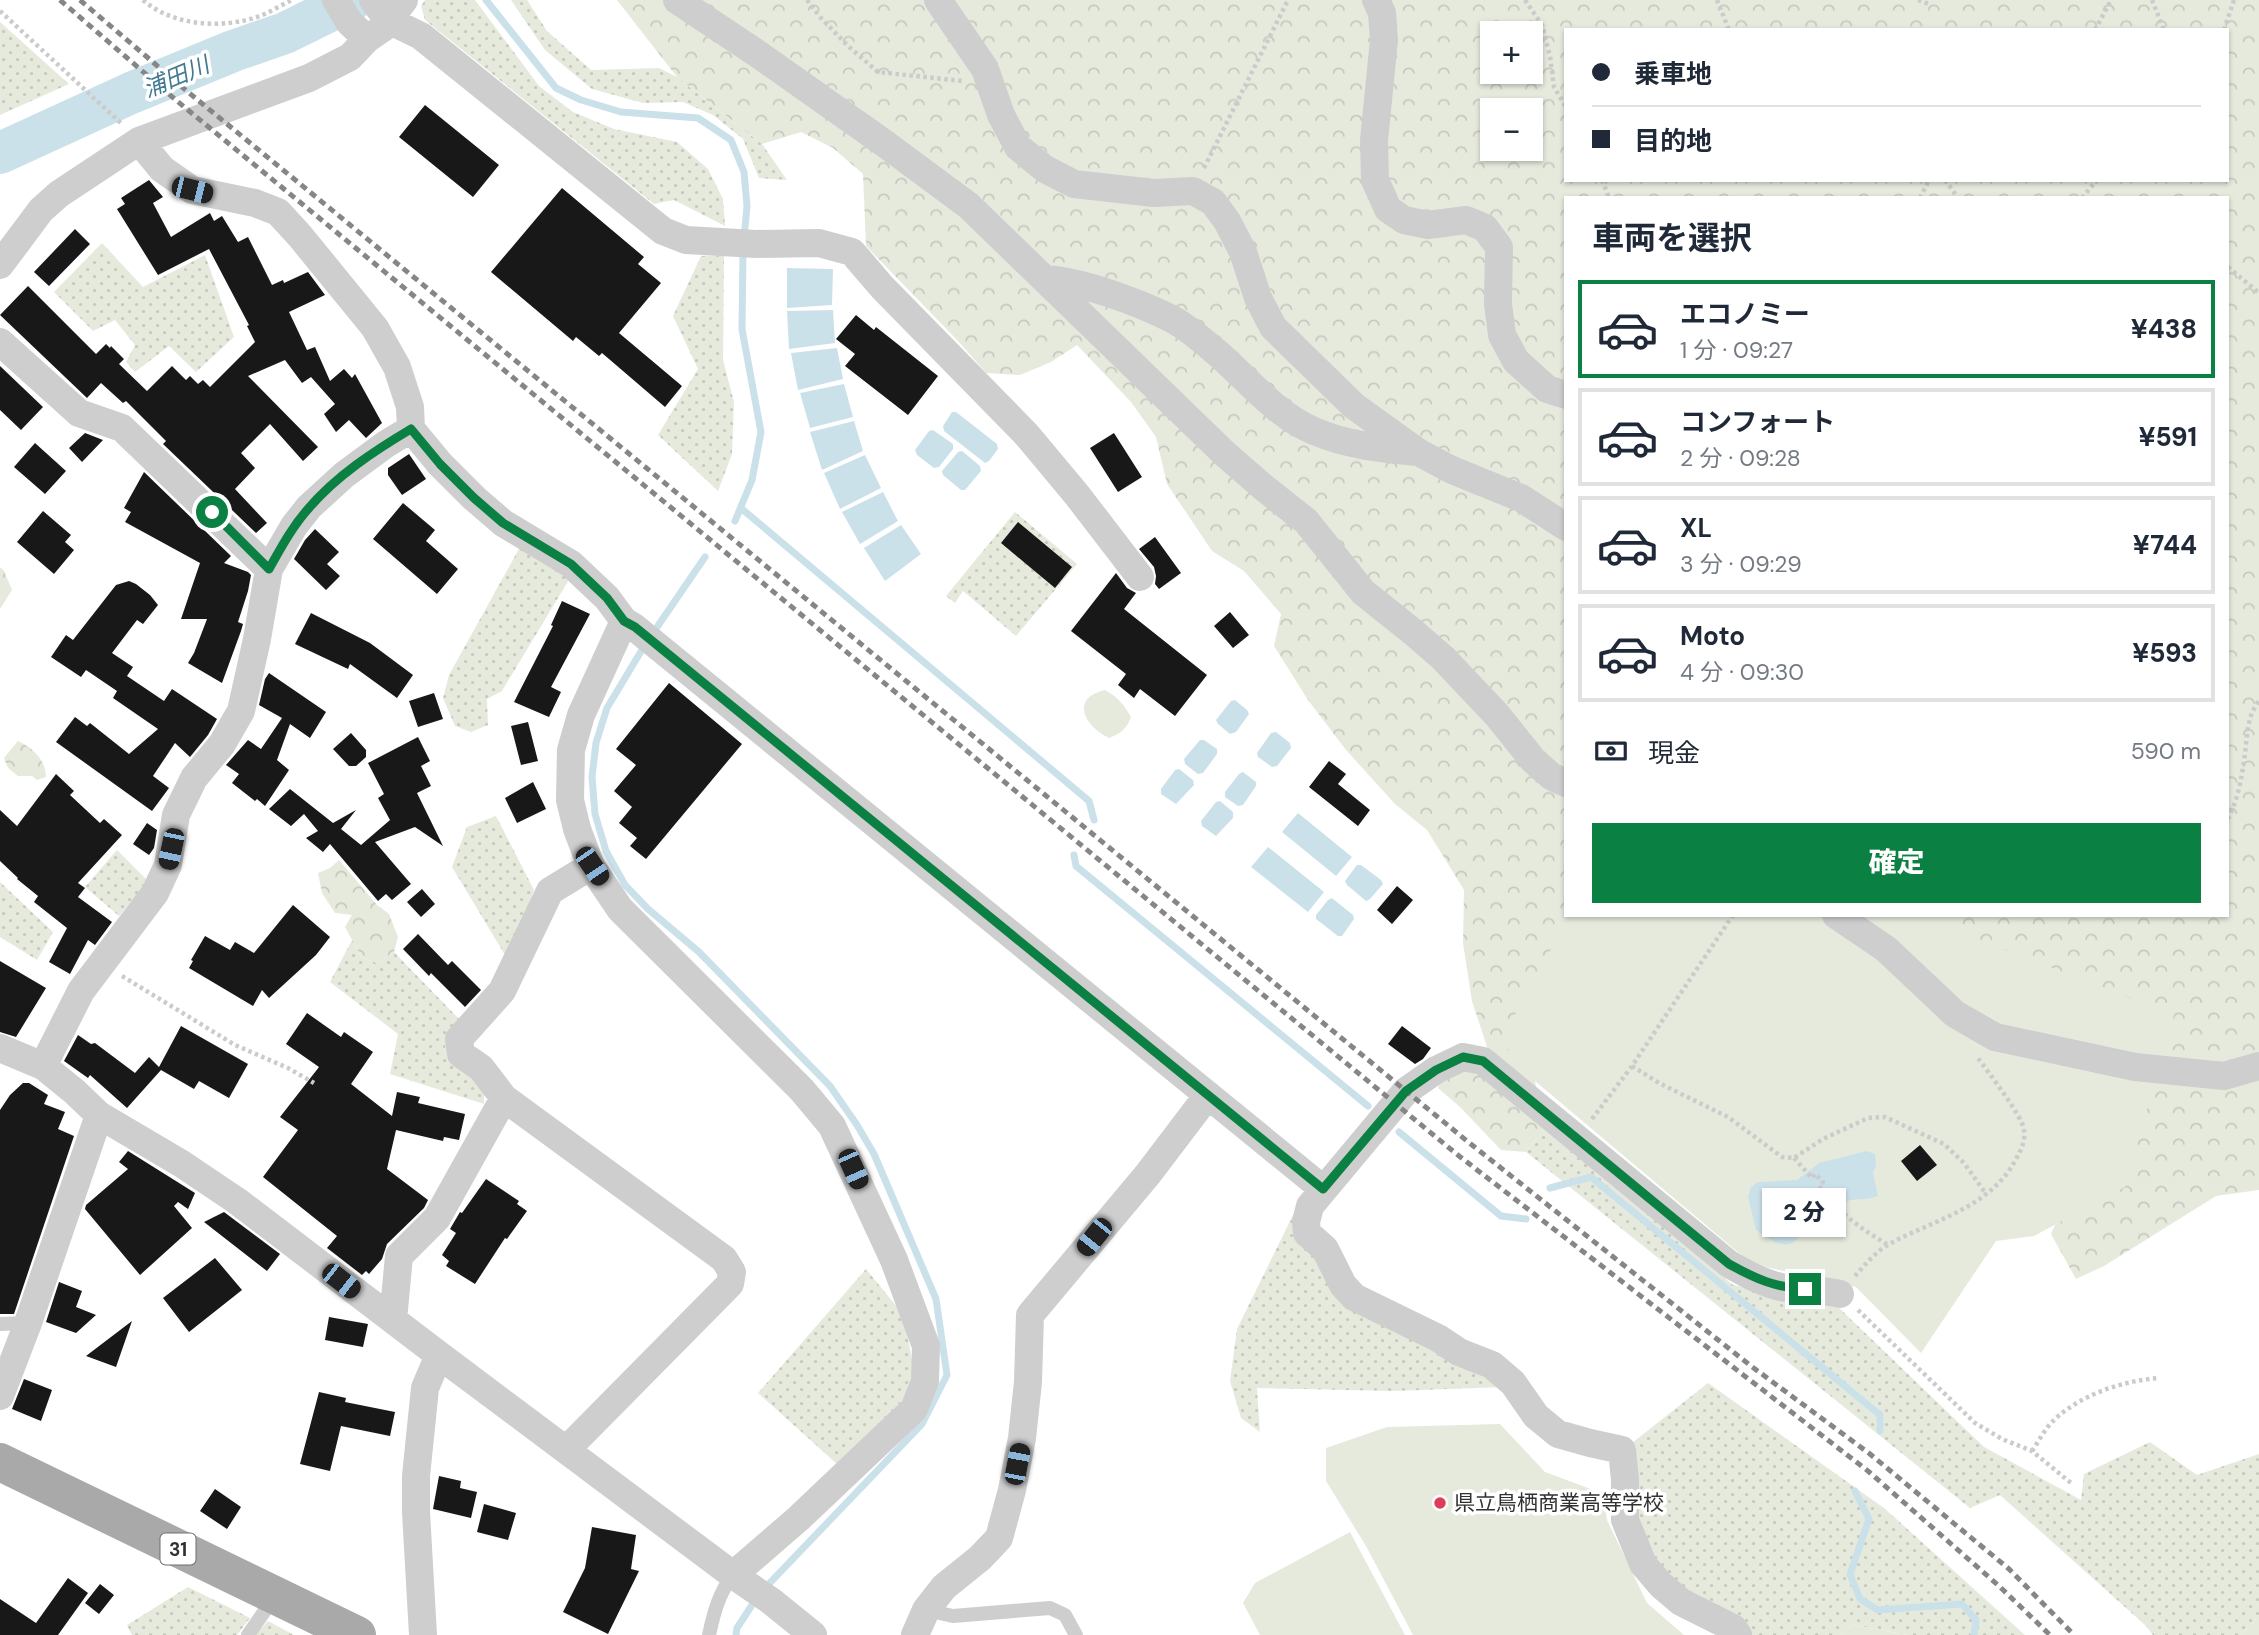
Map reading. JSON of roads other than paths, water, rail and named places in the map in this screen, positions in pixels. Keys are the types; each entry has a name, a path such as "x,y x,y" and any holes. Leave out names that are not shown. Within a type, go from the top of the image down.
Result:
{"main road":[{"name":"31","path":"0,1462 356,1635"}],"street":[{"path":"677,0 755,51 969,206 1225,454 1306,521 1363,592 1443,658 1497,715 1534,760 1551,776 1564,782"},
{"path":"938,0 985,69 1001,115 1018,147 1045,169 1074,184 1154,193 1193,191 1213,202 1227,220 1243,252 1258,298 1273,327 1354,406 1418,452 1452,470 1521,498 1564,526"},
{"path":"1376,0 1382,13 1384,40 1374,140 1375,180 1388,209 1404,220 1428,225 1466,220 1485,228 1499,247 1498,304 1502,335 1516,361 1547,389 1564,394"},
{"path":"0,265 41,210 69,187 139,141 309,78 350,57 351,20 383,28 385,5"},
{"path":"385,5 663,231 686,240 756,244 819,243 852,252 882,287 1026,434 1140,577"},
{"path":"139,141 162,169 192,190 255,203 278,212 376,328 397,367 410,407 411,429 440,464 474,498 503,523 571,564 607,598 629,624 1323,1189"},
{"path":"1046,278 1080,285 1175,320 1215,351 1292,419 1315,432 1377,448 1418,452"},
{"path":"0,342 79,413 122,428 269,569"},
{"path":"43,1066 81,991 155,893 168,865 176,815 194,778 222,744 241,711 260,628 269,569 294,526 309,507 344,475 411,429"},
{"path":"629,624 581,715 571,750 570,800 592,866 620,909 802,1090 832,1126 894,1260 926,1346 925,1381 914,1409 737,1578"},
{"path":"566,1450 730,1284 732,1272 724,1259 504,1098 481,1068 461,1054 460,1039 502,991 550,891 592,866"},
{"path":"1839,917 1886,949 1955,1014 1995,1037 2135,1068 2224,1076 2259,1066"},
{"path":"0,1048 43,1066 99,1115 182,1164 237,1201 813,1635"},
{"path":"1738,1635 1733,1628 1681,1602 1643,1564 1625,1520 1622,1450 1558,1434 1536,1416 1513,1383 1492,1366 1459,1352 1438,1338 1354,1297 1343,1285 1325,1249 1307,1233 1306,1222 1310,1206 1406,1091 1436,1070 1463,1057 1483,1061 1729,1264 1758,1280 1785,1288 1825,1290 1840,1294"},
{"path":"915,1635 926,1610 944,1587 980,1558 999,1538 1022,1438 1028,1382 1030,1315 1148,1174 1208,1095"},
{"path":"393,1320 399,1256 437,1218 504,1098"},
{"path":"0,1396 14,1323 99,1115"},
{"path":"423,1635 415,1512 416,1476 425,1388 439,1355"}],"lane":[{"path":"709,1635 722,1590 737,1578"},
{"path":"248,1635 276,1596"},
{"path":"926,1610 953,1616 1050,1608 1065,1615 1076,1635"}],"water":[{"path":"787,268 833,269 832,305 787,308"},
{"path":"833,310 835,343 789,349 787,311"},
{"path":"837,348 843,379 798,390 791,353"},
{"path":"844,384 853,417 810,428 800,393"},
{"path":"952,412 956,412 997,444 998,449 989,461 985,463 944,431 943,426"},
{"path":"854,421 863,451 822,470 810,432"},
{"path":"933,430 953,444 953,449 939,467 934,468 917,455 915,450 929,431"},
{"path":"962,451 980,466 981,471 965,490 961,490 943,475 942,471 958,452"},
{"path":"865,455 881,488 840,509 824,473"},
{"path":"883,492 898,521 860,544 842,512"},
{"path":"901,525 921,554 885,581 864,548"},
{"path":"1235,700 1249,714 1236,732 1230,734 1216,720 1231,701"},
{"path":"1276,732 1290,743 1291,748 1277,766 1272,767 1258,757 1257,753 1271,733"},
{"path":"1200,740 1217,749 1217,754 1203,773 1198,774 1185,764 1184,759"},
{"path":"1179,769 1193,780 1194,785 1176,804 1161,794 1161,789 1175,770"},
{"path":"1243,772 1256,782 1256,786 1243,805 1238,806 1225,797 1225,792"},
{"path":"1220,801 1233,812 1233,818 1216,836 1202,826 1201,821 1216,802"},
{"path":"1298,813 1352,857 1336,876 1282,832"},
{"path":"1268,847 1324,892 1308,912 1251,867"},
{"path":"1357,865 1361,865 1383,884 1366,901 1345,881"},
{"path":"1332,898 1353,915 1354,919 1342,936 1338,936 1316,919 1316,915"},
{"path":"1867,1151 1875,1154 1876,1165 1873,1173 1878,1196 1849,1200 1833,1210 1822,1208 1790,1244 1771,1240 1756,1230 1748,1197 1751,1187 1758,1182 1797,1180 1819,1163"}],"waterway":[{"name":"浦田川","path":"0,153 131,93 233,51 285,33 352,0"},
{"path":"486,0 556,88 581,100 621,112 698,118 731,140 744,172 747,206 744,239"},
{"path":"735,521 752,480 761,432 742,329 743,251"},
{"path":"742,509 1089,801 1094,820"},
{"path":"653,633 705,557"},
{"path":"646,643 607,708 596,743 592,777 595,814 606,851 625,885 648,909 699,952 830,1086 857,1125 874,1154 936,1299 947,1375 922,1424 763,1590"},
{"path":"1074,855 1076,866 1368,1106"},
{"path":"1399,1132 1501,1216 1526,1219"},
{"path":"1550,1188 1591,1177 1880,1415 1880,1431"},
{"path":"1855,1491 1869,1519 1850,1574 1860,1599 1878,1610 1962,1604 1976,1620 1974,1635"},
{"path":"736,1635 737,1628 756,1599"}],"railway":[{"path":"60,0 177,101 1459,1156 1868,1471 1999,1586 2050,1635"},
{"path":"80,0 188,92 1467,1141 1751,1366 1870,1454 2009,1569 2074,1635"}],"place":[{"name":"県立鳥栖商業高等学校","path":"1440,1503"}]}
